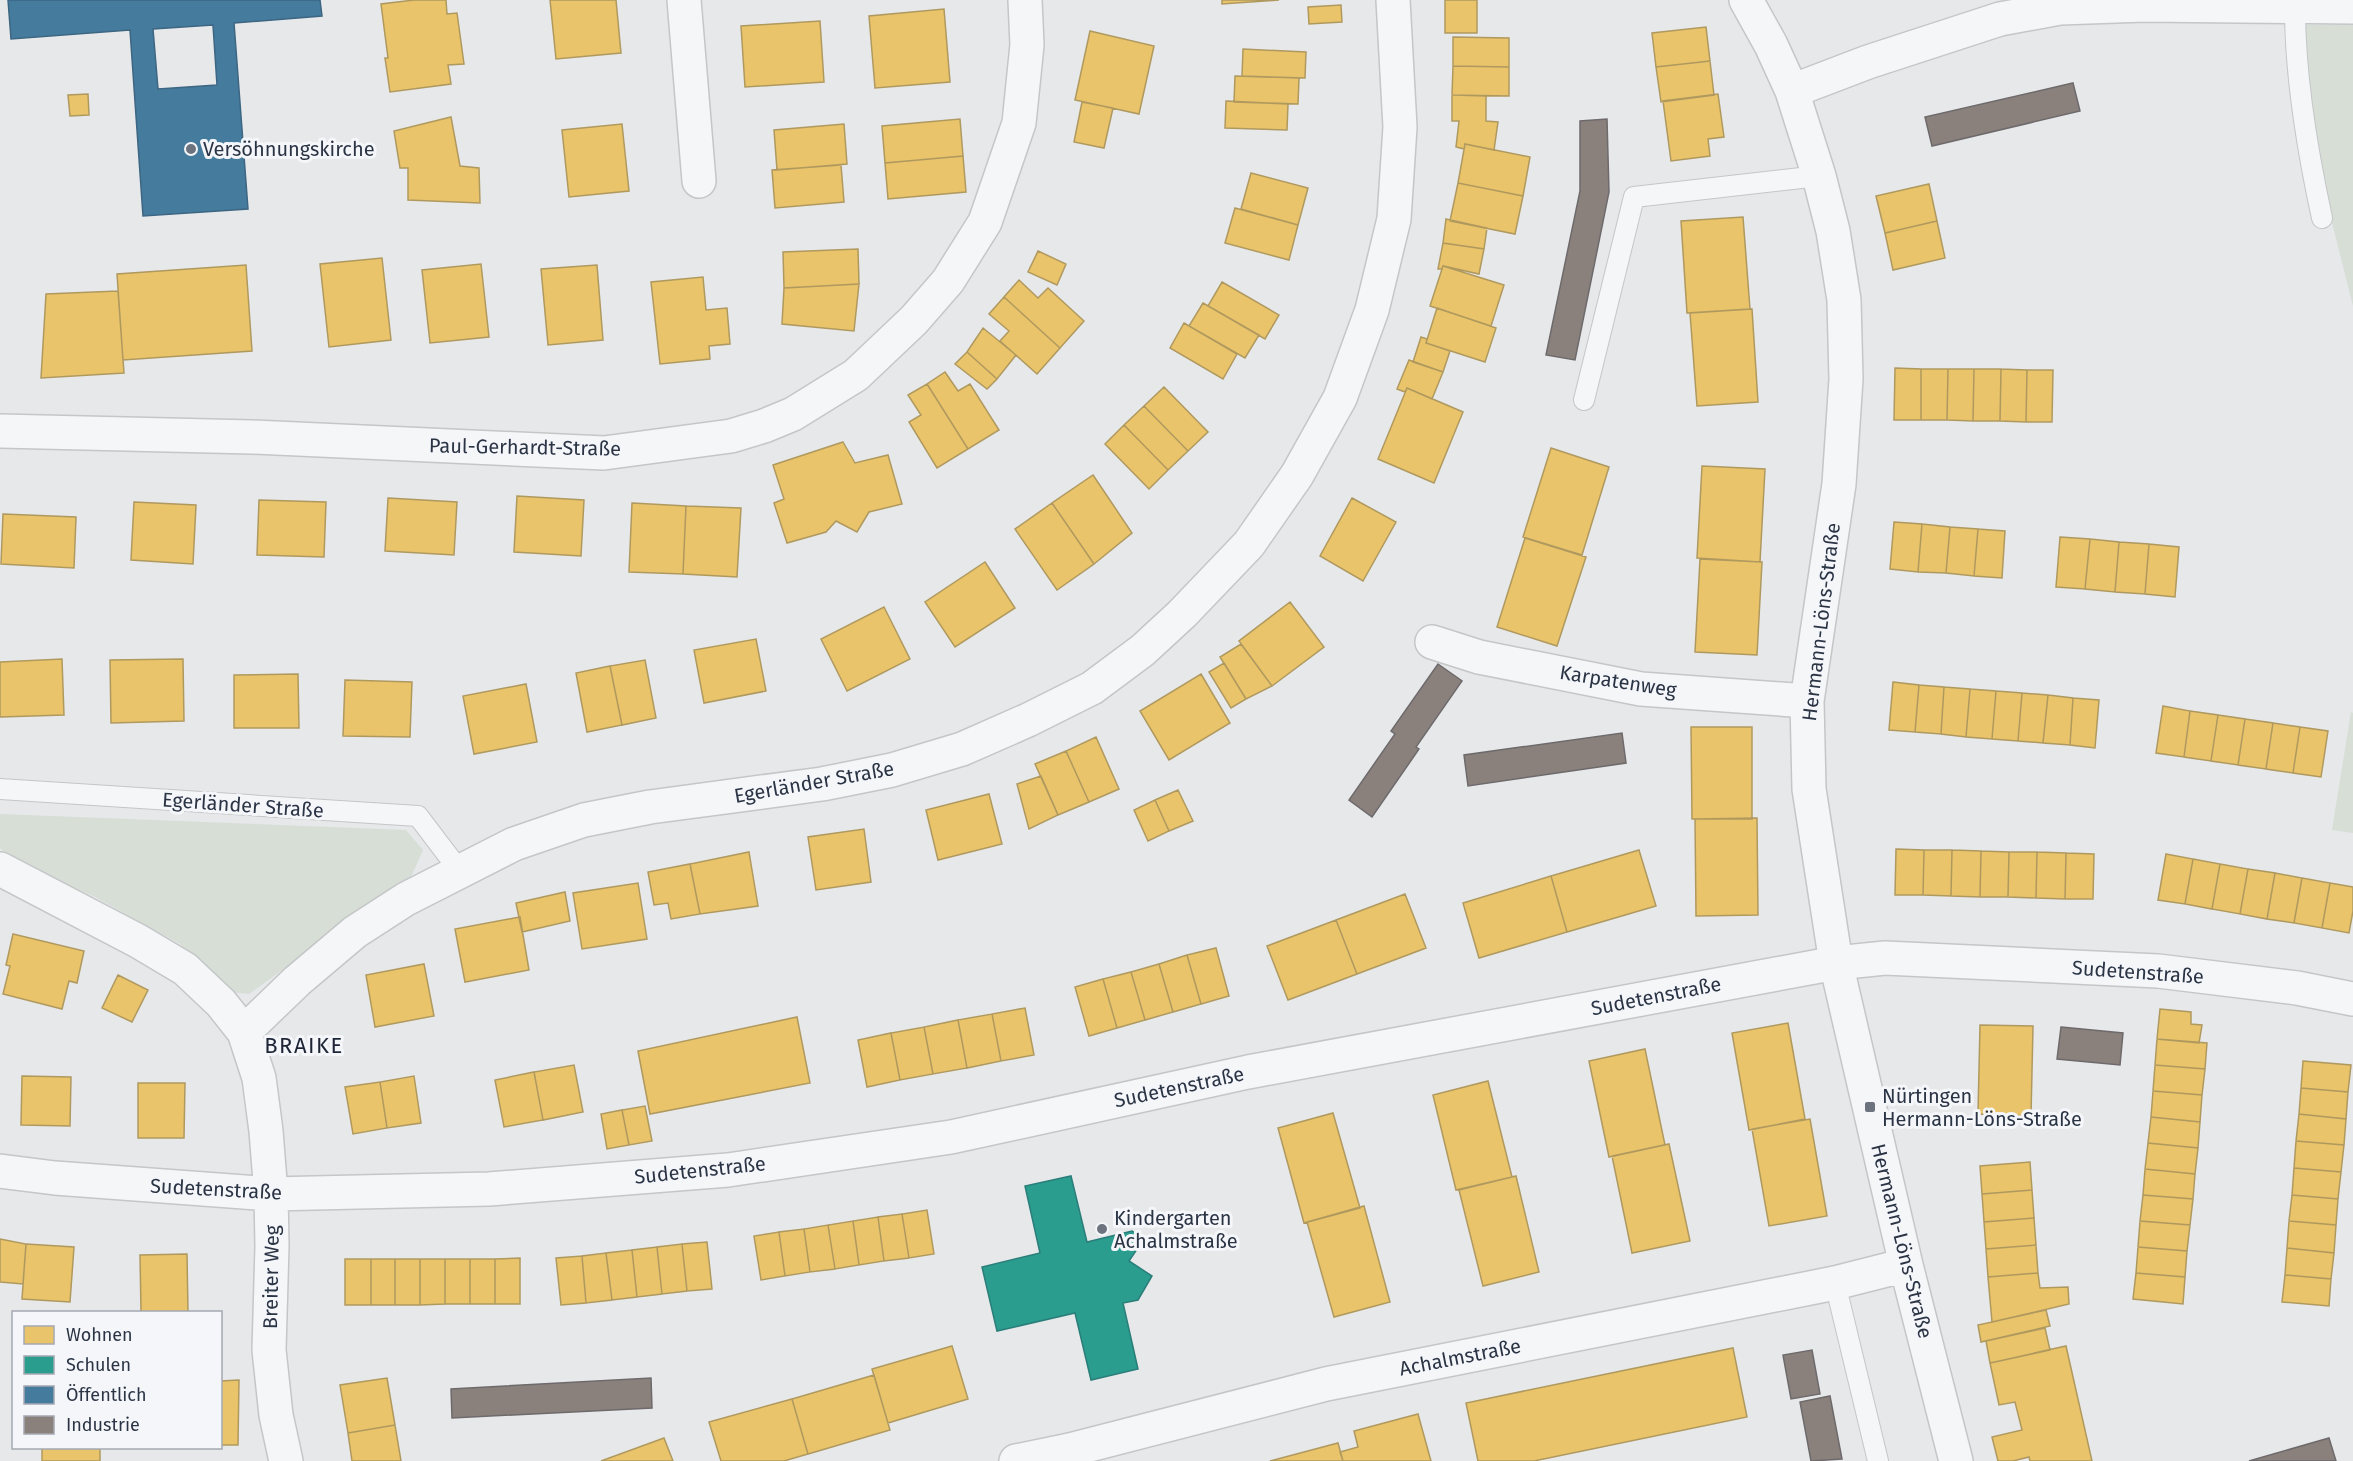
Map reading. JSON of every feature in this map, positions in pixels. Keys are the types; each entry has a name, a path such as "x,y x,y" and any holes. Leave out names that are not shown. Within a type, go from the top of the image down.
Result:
{"street":[{"path":"684,0 699,182"},
{"name":"Paul-Gerhardt-Straße","path":"0,431 252,437 604,453 731,436 765,426 793,414 856,375 914,320 948,281 985,222 1019,123 1027,45 1025,0"},
{"name":"Egerländer Straße","path":"244,1032 297,981 355,932 406,899 514,844 584,820 650,807 822,784 892,770 962,749 1092,688 1143,650 1182,614 1249,544 1297,476 1340,398 1372,310 1394,219 1400,127 1393,0"},
{"name":"Hermann-Löns-Straße","path":"1746,0 1771,45 1792,91 1819,176 1833,231 1844,300 1846,379 1839,484 1807,701 1809,789 1836,963 1906,1265 1956,1461"},
{"path":"1792,91 1868,62 2000,19 2060,8 2295,4 2353,7"},
{"name":"Karpatenweg","path":"1432,642 1479,657 1641,689 1807,701"},
{"name":"Breiter Weg","path":"0,870 138,940 185,969 221,1003 244,1032 259,1078 271,1194 269,1350 276,1415 286,1461"},
{"name":"Sudetenstraße","path":"0,1171 55,1178 271,1194 489,1190 728,1170 951,1137 1248,1072 1836,963 1885,958 2158,971 2297,988 2353,999"},
{"name":"Achalmstraße","path":"1016,1461 1071,1455 1326,1384 1835,1283 1906,1265"}],"lane":[{"path":"2295,4 2295,50 2313,177 2322,218"},
{"path":"1584,400 1634,197 1819,176"},
{"name":"Egerländer Straße","path":"0,789 418,816 459,870"},
{"path":"1835,1283 1874,1460"}],"shaded area":[{"path":"2302,25 2353,25 2353,306 2321,179"},
{"path":"2351,712 2353,713 2353,833 2332,830"},
{"path":"0,814 406,830 423,850 411,877 249,994 231,992 180,944 95,897 12,860 0,848"}],"building: Wohnen":[{"path":"414,0 446,0 447,14 457,13 464,64 448,65 451,84 390,92 381,4"},
{"path":"550,0 616,0 621,53 556,59"},
{"path":"1222,0 1279,0 1222,4"},
{"path":"1445,0 1477,0 1477,33 1445,33"},
{"path":"1341,5 1342,22 1309,24 1308,7"},
{"path":"944,9 950,82 875,88 869,16"},
{"path":"820,21 824,82 745,87 741,26"},
{"path":"1706,27 1710,61 1656,67 1652,33"},
{"path":"1090,31 1154,46 1139,114 1075,100"},
{"path":"1453,37 1509,38 1509,67 1453,66"},
{"path":"1243,49 1306,52 1305,78 1242,76"},
{"path":"1710,61 1714,95 1661,102 1656,67"},
{"path":"1453,66 1509,67 1509,96 1452,95"},
{"path":"1235,76 1299,78 1298,104 1234,102"},
{"path":"88,94 89,115 70,116 68,95"},
{"path":"1718,94 1724,137 1708,139 1710,156 1671,161 1663,101"},
{"path":"1452,95 1486,96 1486,121 1498,122 1494,150 1465,144 1464,149 1456,147 1459,121 1452,121"},
{"path":"1226,101 1288,104 1287,130 1225,128"},
{"path":"1082,102 1113,108 1104,148 1074,142"},
{"path":"451,117 460,166 479,168 480,203 408,200 408,168 400,168 394,131"},
{"path":"960,119 963,156 885,163 882,126"},
{"path":"622,124 629,191 569,197 562,130"},
{"path":"844,124 847,164 777,170 774,130"},
{"path":"1465,144 1530,157 1523,196 1458,183"},
{"path":"963,156 966,192 888,199 885,163"},
{"path":"841,165 844,202 775,208 772,170"},
{"path":"1251,173 1308,188 1298,225 1241,209"},
{"path":"1458,183 1523,196 1515,234 1450,221"},
{"path":"1929,184 1937,221 1885,233 1876,196"},
{"path":"1235,208 1298,225 1289,260 1225,243"},
{"path":"1743,217 1750,309 1687,313 1681,221"},
{"path":"1446,219 1487,228 1484,249 1443,243"},
{"path":"1937,221 1945,258 1893,270 1885,233"},
{"path":"1443,243 1484,249 1479,274 1443,266 1442,269 1438,269"},
{"path":"858,249 859,284 784,288 783,252"},
{"path":"1038,251 1066,264 1057,285 1028,272"},
{"path":"382,258 391,340 329,347 320,264"},
{"path":"481,264 489,337 430,343 422,270"},
{"path":"246,265 252,351 123,360 117,274"},
{"path":"597,265 603,340 548,345 541,269"},
{"path":"1443,266 1504,285 1491,326 1430,306"},
{"path":"703,277 706,310 727,308 730,344 709,346 710,359 660,364 651,282"},
{"path":"1019,280 1038,298 1048,288 1084,321 1060,348 1004,297"},
{"path":"1222,282 1279,315 1265,339 1208,306"},
{"path":"859,284 854,331 782,324 784,288"},
{"path":"118,291 124,373 41,378 46,294"},
{"path":"1004,297 1060,348 1037,374 1000,341 1009,331 989,314"},
{"path":"1203,303 1259,335 1245,358 1189,326"},
{"path":"1437,308 1496,328 1485,362 1426,343"},
{"path":"1752,309 1758,402 1697,406 1690,313"},
{"path":"1184,323 1237,354 1223,379 1170,348"},
{"path":"983,328 1016,355 997,379 967,352"},
{"path":"1421,337 1427,339 1426,343 1450,351 1443,372 1413,362"},
{"path":"967,352 997,379 987,389 955,364"},
{"path":"1409,360 1443,372 1432,399 1407,388 1405,392 1397,389"},
{"path":"1895,368 1921,369 1921,420 1894,420"},
{"path":"1921,369 1948,369 1947,420 1921,420"},
{"path":"1948,369 1974,369 1973,421 1947,420"},
{"path":"1974,369 2001,369 2000,421 1973,421"},
{"path":"2001,369 2027,370 2026,422 2000,421"},
{"path":"2027,370 2053,370 2052,422 2026,422"},
{"path":"945,372 958,391 970,384 999,430 968,449 927,384"},
{"path":"927,384 968,449 937,468 909,422 921,415 908,395"},
{"path":"1164,387 1208,432 1188,451 1144,406"},
{"path":"1407,388 1463,412 1434,483 1378,459"},
{"path":"1144,406 1188,451 1168,470 1124,425"},
{"path":"1124,425 1168,470 1149,489 1105,444"},
{"path":"843,442 855,463 888,455 902,504 869,512 857,532 836,521 826,532 787,543 774,503 784,499 773,465"},
{"path":"1551,448 1609,467 1582,555 1523,537"},
{"path":"1702,466 1765,469 1760,562 1697,558"},
{"path":"1093,475 1132,533 1094,564 1052,503"},
{"path":"517,496 584,500 581,556 514,552"},
{"path":"388,498 457,502 454,555 385,551"},
{"path":"1352,498 1396,522 1363,581 1320,556"},
{"path":"259,500 326,502 324,557 257,555"},
{"path":"134,502 196,505 193,564 131,560"},
{"path":"632,503 686,506 683,574 629,572"},
{"path":"1052,503 1094,564 1057,590 1015,529"},
{"path":"686,506 741,508 737,577 683,574"},
{"path":"3,514 76,517 74,568 1,564"},
{"path":"1894,522 1922,524 1918,572 1890,569"},
{"path":"1922,524 1950,527 1946,573 1918,572"},
{"path":"1950,527 1978,529 1974,576 1946,573"},
{"path":"1978,529 2005,531 2002,578 1974,576"},
{"path":"2060,537 2090,539 2085,589 2056,587"},
{"path":"1525,538 1586,557 1557,646 1497,627"},
{"path":"2090,539 2119,542 2115,592 2085,589"},
{"path":"2119,542 2149,544 2145,594 2115,592"},
{"path":"2149,544 2179,547 2175,597 2145,594"},
{"path":"1700,559 1762,562 1757,655 1695,652"},
{"path":"985,562 1015,608 955,647 925,602"},
{"path":"1290,602 1324,647 1272,686 1239,641"},
{"path":"884,607 910,659 847,691 821,639"},
{"path":"756,639 766,691 704,703 694,650"},
{"path":"1241,644 1272,686 1246,699 1220,657"},
{"path":"62,659 64,715 0,717 0,662"},
{"path":"183,659 184,721 111,723 110,660"},
{"path":"645,660 656,718 622,725 610,666"},
{"path":"1224,663 1246,699 1231,708 1209,672"},
{"path":"610,666 622,725 587,732 576,673"},
{"path":"298,674 299,728 234,728 234,675"},
{"path":"1201,674 1230,723 1169,760 1140,711"},
{"path":"345,680 412,682 410,737 343,736"},
{"path":"1893,682 1919,685 1915,732 1889,730"},
{"path":"526,684 537,742 474,754 463,696"},
{"path":"1919,685 1944,687 1941,734 1915,732"},
{"path":"1944,687 1970,689 1966,737 1941,734"},
{"path":"1970,689 1996,691 1992,739 1966,737"},
{"path":"1996,691 2022,693 2018,741 1992,739"},
{"path":"2022,693 2048,695 2043,743 2018,741"},
{"path":"2048,695 2073,698 2070,745 2043,743"},
{"path":"2073,698 2099,700 2095,748 2070,745"},
{"path":"2163,706 2190,711 2184,757 2156,753"},
{"path":"2190,711 2218,715 2211,761 2184,757"},
{"path":"2218,715 2245,719 2238,765 2211,761"},
{"path":"2245,719 2273,723 2266,769 2238,765"},
{"path":"2273,723 2300,727 2293,773 2266,769"},
{"path":"1691,727 1752,727 1752,819 1692,819"},
{"path":"2300,727 2328,731 2321,777 2293,773"},
{"path":"1096,737 1119,789 1089,802 1066,751"},
{"path":"1066,751 1089,802 1058,815 1035,764"},
{"path":"1041,776 1058,815 1029,829 1017,784"},
{"path":"1178,790 1193,821 1169,831 1155,800"},
{"path":"989,794 1002,844 938,860 926,810"},
{"path":"1155,800 1169,831 1148,841 1134,810"},
{"path":"1757,818 1758,915 1696,916 1695,819"},
{"path":"864,829 871,882 816,890 808,837"},
{"path":"1896,849 1924,850 1923,895 1895,895"},
{"path":"1639,850 1656,906 1567,932 1551,876"},
{"path":"1924,850 1952,850 1951,896 1923,895"},
{"path":"1952,850 1981,851 1980,897 1951,896"},
{"path":"1981,851 2009,852 2008,897 1980,897"},
{"path":"749,852 758,906 700,914 690,864"},
{"path":"2009,852 2037,852 2036,898 2008,897"},
{"path":"2037,852 2066,853 2065,899 2036,898"},
{"path":"2066,853 2094,854 2093,899 2065,899"},
{"path":"2166,854 2193,859 2185,904 2158,900"},
{"path":"2193,859 2220,864 2212,909 2185,904"},
{"path":"690,864 700,914 671,919 668,903 654,905 648,872"},
{"path":"2220,864 2248,869 2240,914 2212,909"},
{"path":"2248,869 2275,873 2267,919 2240,914"},
{"path":"2275,873 2302,878 2294,923 2267,919"},
{"path":"1551,876 1567,932 1479,958 1463,903"},
{"path":"2302,878 2330,883 2322,928 2294,923"},
{"path":"638,883 647,939 582,949 573,893"},
{"path":"2330,883 2353,887 2353,911 2349,933 2322,928"},
{"path":"565,892 570,921 522,932 516,903"},
{"path":"1405,894 1426,948 1357,974 1336,920"},
{"path":"520,917 529,970 465,982 455,929"},
{"path":"1336,920 1357,974 1288,1000 1267,946"},
{"path":"13,934 84,951 77,983 69,981 62,1009 3,994 10,966 6,965"},
{"path":"1216,948 1229,996 1201,1004 1187,955"},
{"path":"1187,955 1201,1004 1173,1012 1159,964"},
{"path":"424,964 434,1016 375,1027 366,975"},
{"path":"1159,964 1173,1012 1145,1020 1131,972"},
{"path":"1131,972 1145,1020 1117,1028 1103,979"},
{"path":"118,975 148,990 132,1022 102,1008"},
{"path":"1103,979 1117,1028 1089,1036 1075,987"},
{"path":"1025,1008 1034,1055 1001,1061 992,1014"},
{"path":"2160,1009 2191,1012 2191,1024 2202,1025 2199,1043 2157,1039"},
{"path":"992,1014 1001,1061 967,1068 958,1020"},
{"path":"797,1017 810,1083 650,1114 638,1051"},
{"path":"958,1020 967,1068 933,1074 924,1027"},
{"path":"1788,1023 1805,1119 1749,1130 1732,1033"},
{"path":"1980,1025 2033,1026 2031,1116 1978,1114"},
{"path":"924,1027 933,1074 900,1080 891,1033"},
{"path":"891,1033 900,1080 867,1087 858,1040"},
{"path":"2157,1039 2207,1043 2205,1069 2155,1065"},
{"path":"1645,1049 1665,1145 1609,1157 1589,1061"},
{"path":"2303,1061 2351,1065 2348,1092 2301,1088"},
{"path":"574,1065 583,1112 543,1120 534,1072"},
{"path":"2155,1065 2205,1069 2202,1095 2153,1091"},
{"path":"534,1072 543,1120 504,1127 495,1080"},
{"path":"22,1076 71,1077 70,1126 21,1125"},
{"path":"414,1076 421,1123 387,1128 380,1082"},
{"path":"1488,1081 1512,1177 1456,1190 1433,1095"},
{"path":"380,1082 387,1128 353,1134 345,1087"},
{"path":"138,1083 185,1083 184,1138 138,1138"},
{"path":"2301,1088 2348,1092 2346,1119 2299,1114"},
{"path":"2153,1091 2202,1095 2200,1122 2151,1117"},
{"path":"645,1106 652,1141 629,1145 622,1110"},
{"path":"622,1110 629,1145 607,1149 601,1114"},
{"path":"1333,1113 1360,1208 1304,1223 1278,1128"},
{"path":"2299,1114 2346,1119 2344,1145 2296,1141"},
{"path":"2151,1117 2200,1122 2198,1148 2148,1143"},
{"path":"1810,1119 1827,1216 1769,1226 1752,1129"},
{"path":"2296,1141 2344,1145 2341,1172 2294,1168"},
{"path":"2148,1143 2198,1148 2195,1174 2145,1169"},
{"path":"1669,1144 1690,1241 1632,1253 1612,1156"},
{"path":"2030,1162 2032,1190 1982,1194 1980,1166"},
{"path":"2294,1168 2341,1172 2338,1199 2292,1195"},
{"path":"2145,1169 2195,1174 2193,1199 2143,1195"},
{"path":"1516,1176 1539,1272 1483,1286 1459,1190"},
{"path":"2032,1190 2034,1218 1984,1222 1982,1194"},
{"path":"2143,1195 2193,1199 2190,1225 2140,1221"},
{"path":"2292,1195 2338,1199 2336,1225 2289,1221"},
{"path":"1364,1206 1390,1302 1334,1317 1307,1222"},
{"path":"927,1210 934,1254 909,1258 902,1214"},
{"path":"902,1214 909,1258 884,1261 878,1217"},
{"path":"878,1217 884,1261 859,1265 853,1221"},
{"path":"2034,1218 2036,1245 1986,1249 1984,1222"},
{"path":"853,1221 859,1265 835,1269 828,1225"},
{"path":"2140,1221 2190,1225 2187,1251 2138,1247"},
{"path":"2289,1221 2336,1225 2334,1253 2287,1248"},
{"path":"828,1225 835,1269 810,1272 804,1229"},
{"path":"804,1229 810,1272 785,1276 779,1232"},
{"path":"779,1232 785,1276 761,1280 754,1236"},
{"path":"0,1239 26,1244 23,1284 0,1282"},
{"path":"707,1242 712,1289 687,1291 682,1244"},
{"path":"26,1244 74,1247 70,1302 22,1299"},
{"path":"682,1244 687,1291 662,1294 657,1247"},
{"path":"2036,1245 2038,1273 1988,1277 1986,1249"},
{"path":"657,1247 662,1294 637,1297 632,1250"},
{"path":"2138,1247 2187,1251 2185,1277 2136,1273"},
{"path":"2287,1248 2334,1253 2331,1279 2285,1275"},
{"path":"632,1250 637,1297 612,1300 606,1253"},
{"path":"606,1253 612,1300 586,1303 582,1256"},
{"path":"187,1254 188,1311 141,1311 140,1255"},
{"path":"582,1256 586,1303 561,1305 556,1258"},
{"path":"520,1258 520,1304 495,1304 495,1259"},
{"path":"345,1259 371,1259 371,1305 345,1305"},
{"path":"371,1259 395,1259 395,1305 371,1305"},
{"path":"395,1259 420,1259 420,1305 395,1305"},
{"path":"420,1259 445,1259 445,1304 420,1305"},
{"path":"445,1259 470,1259 470,1304 445,1304"},
{"path":"470,1259 495,1259 495,1304 470,1304"},
{"path":"2038,1273 2040,1288 2068,1287 2069,1304 1992,1322 1988,1277"},
{"path":"2136,1273 2185,1277 2183,1304 2133,1299"},
{"path":"2285,1275 2331,1279 2329,1306 2282,1302"},
{"path":"2046,1310 2050,1326 1981,1342 1978,1325"},
{"path":"2045,1328 2050,1350 1990,1363 1986,1341"},
{"path":"952,1346 968,1399 888,1423 872,1369"},
{"path":"2066,1346 2092,1461 2030,1461 2029,1457 2013,1461 1998,1461 1992,1437 2022,1430 2015,1402 1999,1405 1990,1363"},
{"path":"1733,1348 1747,1417 1534,1461 1478,1461 1466,1403"},
{"path":"874,1375 890,1430 808,1454 792,1399"},
{"path":"387,1378 395,1425 348,1433 340,1385"},
{"path":"239,1380 238,1445 222,1445 222,1381"},
{"path":"792,1399 808,1454 784,1461 721,1461 709,1422"},
{"path":"1418,1414 1431,1461 1343,1461 1340,1452 1358,1447 1354,1431"},
{"path":"395,1425 401,1461 352,1461 348,1433"},
{"path":"664,1438 673,1461 601,1461"},
{"path":"1338,1443 1343,1461 1270,1461"},
{"path":"42,1449 100,1449 100,1461 42,1461"}],"building: Schulen":[{"path":"1071,1176 1087,1242 1132,1231 1144,1239 1129,1261 1152,1276 1138,1300 1123,1303 1138,1369 1091,1380 1075,1313 997,1331 982,1267 1040,1253 1025,1186"}],"building: Öffentlich":[{"name":"Versöhnungskirche","path":"8,0 320,0 322,16 234,23 248,209 143,216 130,30 11,39","holes":["213,25 217,85 158,89 153,29"]}],"building: Industrie":[{"path":"2073,83 2080,111 1932,146 1925,117"},
{"path":"1607,119 1609,192 1575,360 1546,355 1580,191 1580,121"},
{"path":"1438,664 1462,681 1416,747 1419,749 1372,817 1349,800 1395,734 1391,731"},
{"path":"1622,733 1626,763 1468,786 1464,755"},
{"path":"2061,1027 2123,1033 2120,1065 2057,1059"},
{"path":"1812,1350 1820,1394 1791,1399 1783,1355"},
{"path":"651,1378 652,1408 452,1418 451,1389"},
{"path":"1830,1396 1842,1459 1811,1461 1800,1402"},
{"path":"2329,1438 2336,1461 2249,1461"}],"place":[{"name":"Versöhnungskirche","path":"191,149"},
{"name":"Nürtingen Hermann-Löns-Straße","path":"1870,1107"},
{"name":"Kindergarten Achalmstraße","path":"1102,1229"}],"district":[{"name":"BRAIKE","path":"304,1045"}]}
